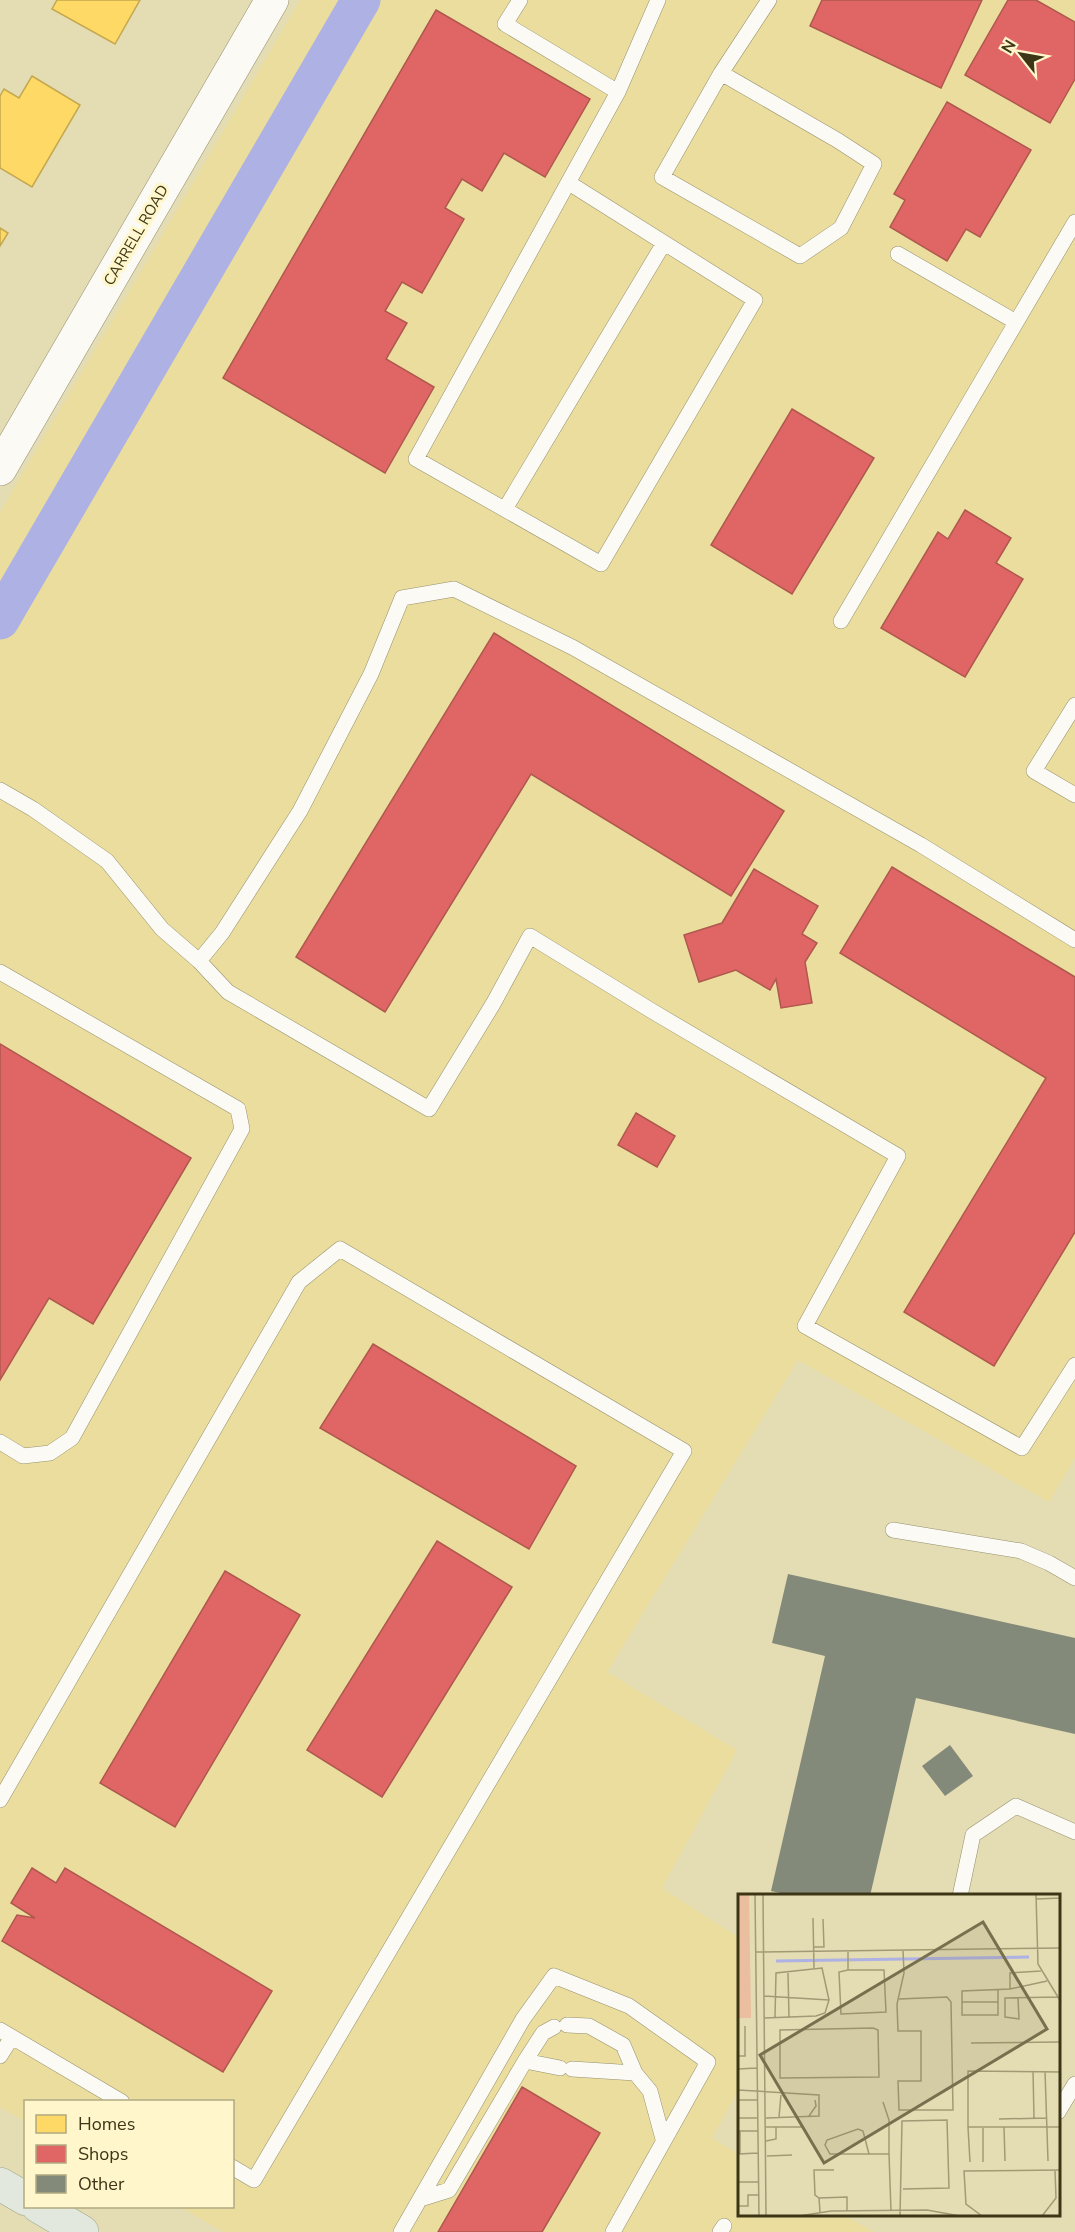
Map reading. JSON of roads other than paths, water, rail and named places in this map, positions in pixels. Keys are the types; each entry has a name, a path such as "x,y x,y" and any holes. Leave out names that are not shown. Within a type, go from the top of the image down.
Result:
{"main road":[{"path":"0,2184 24,2198"},
{"path":"41,2208 82,2232"}],"street":[{"name":"CARRELL ROAD","path":"0,469 272,0"}],"lane":[{"path":"520,0 505,24 618,92"},
{"path":"569,183 755,300 601,564 416,459 618,92 658,0"},
{"path":"721,73 874,164 841,228 800,256 662,177 721,73 769,0"},
{"path":"841,621 1075,222"},
{"path":"505,509 663,243"},
{"path":"898,254 1016,322"},
{"path":"199,961 222,933 300,811 371,674 402,598 454,588 572,647 921,845 1075,940"},
{"path":"1075,705 1034,771 1075,795"},
{"path":"0,790 33,809 107,861 162,929 199,961 228,992 429,1109 493,1004 530,936 898,1156 805,1326 1022,1448 1075,1365"},
{"path":"0,972 238,1109 242,1129 72,1438 50,1453 23,1456 0,1442"},
{"path":"0,1800 299,1282 340,1249 684,1451 254,2180 234,2168"},
{"path":"893,1530 1021,1551 1075,1578"},
{"path":"960,1894 973,1835 1016,1806 1075,1832"},
{"path":"401,2232 523,2019 554,1976 629,2006 708,2062 613,2232"},
{"path":"420,2199 449,2190 543,2033 561,2026 589,2026 622,2045 634,2073 650,2091 663,2139"},
{"path":"0,2056 6,2033 119,2100"},
{"path":"525,2061 566,2068 634,2073"},
{"path":"1060,2110 1075,2084"}],"waterway":[{"path":"0,620 361,0"}]}
